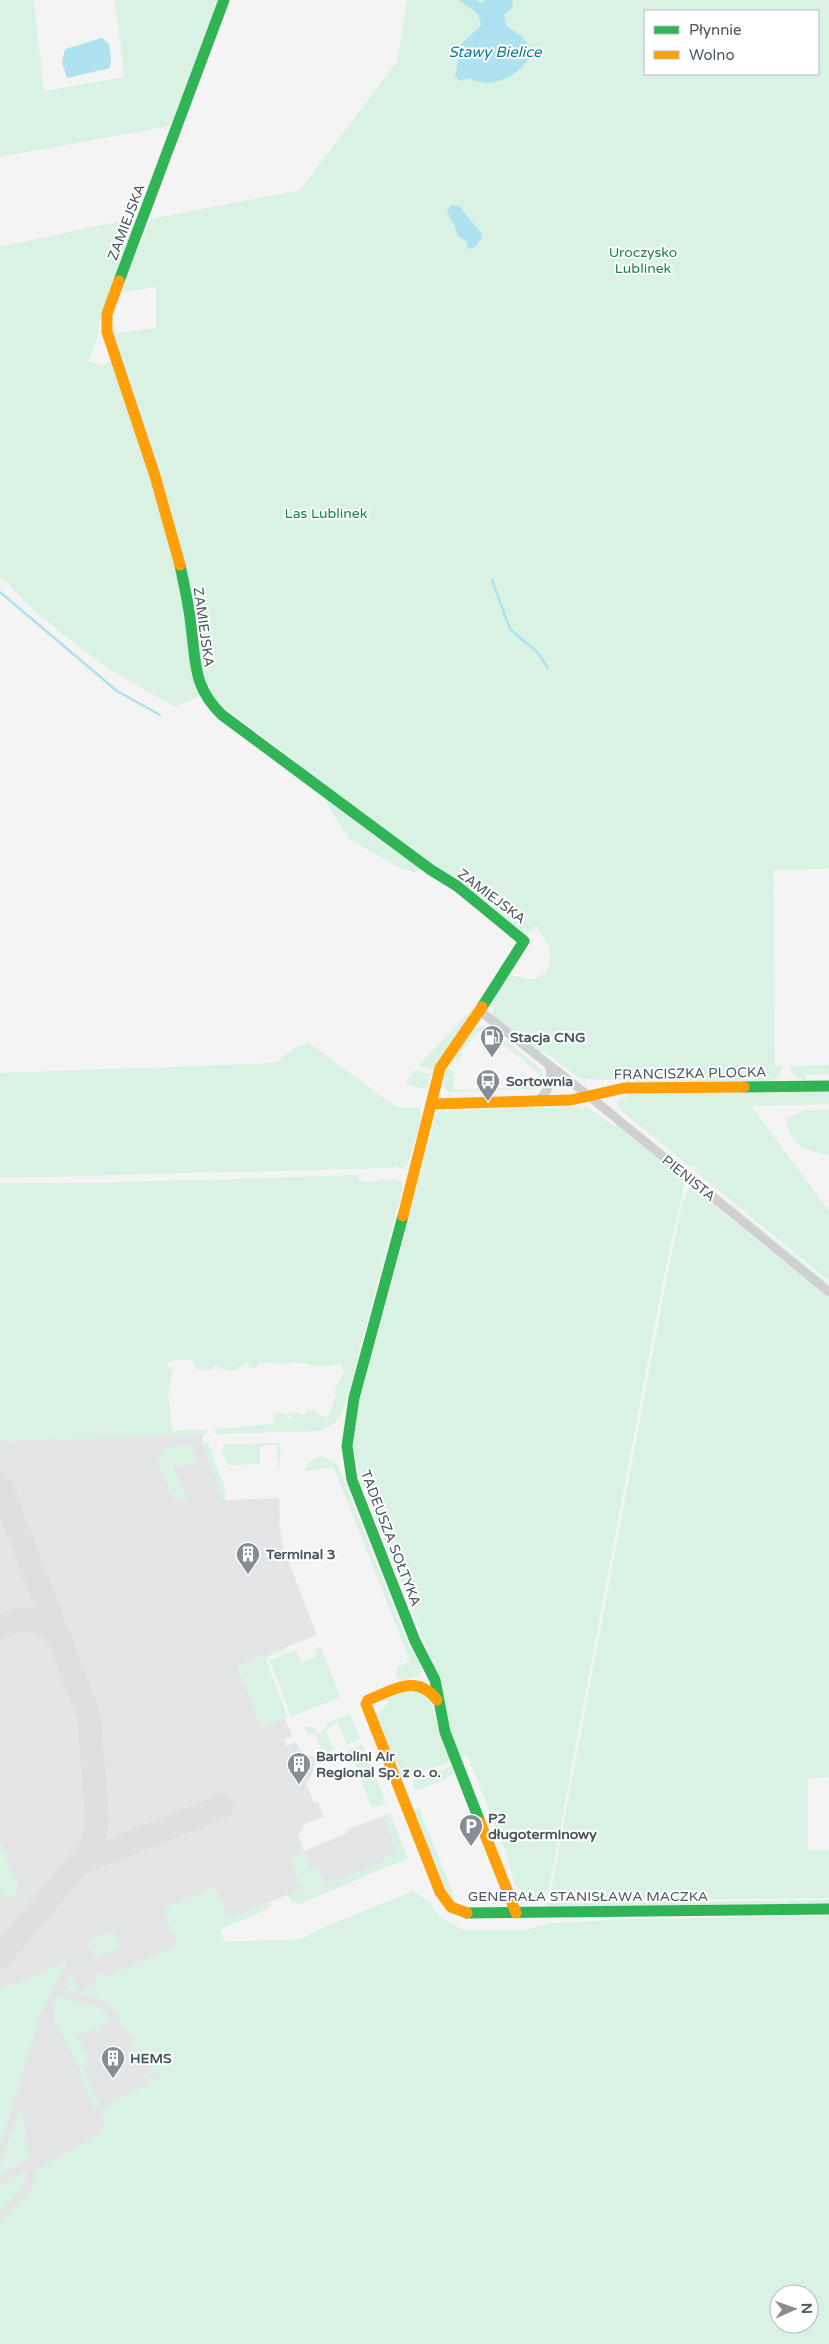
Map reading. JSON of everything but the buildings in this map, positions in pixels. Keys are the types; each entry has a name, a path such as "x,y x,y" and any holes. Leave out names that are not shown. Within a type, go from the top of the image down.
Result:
{"street":[{"name":"ZAMIEJSKA","path":"224,0 107,314 107,332 145,444 175,547 192,624 199,688 205,699 222,715 431,870 457,886 522,937 524,944 480,1012 440,1068 433,1104"},
{"name":"PIENISTA","path":"480,1012 589,1096 829,1292"},
{"path":"537,1101 544,1094 550,1082 549,1065"},
{"name":"FRANCISZKA PLOCKA","path":"433,1104 578,1099 624,1088 829,1086"},
{"name":"TADEUSZA SOŁTYKA","path":"433,1104 354,1398 348,1422 347,1446 352,1480 423,1658 434,1680 445,1732 516,1912"},
{"path":"423,1658 424,1671 416,1684 428,1688 437,1700"},
{"name":"GENERAŁA STANISŁAWA MACZKA","path":"416,1684 366,1702 444,1900 453,1909 464,1913 829,1909"}],"shaded area":[{"path":"168,1394 172,1431 202,1430 203,1443 225,1500 279,1498 280,1529 284,1550 317,1635 261,1657 292,1736 284,1740 286,1746 296,1742 301,1751 314,1757 316,1762 309,1781 306,1783 314,1803 318,1802 324,1817 305,1824 298,1836 304,1851 347,1833 346,1830 383,1816 397,1852 385,1857 382,1863 291,1898 287,1895 268,1903 126,1970 174,2096 43,2186 0,2225 0,1398"}],"green space":[{"path":"0,0 34,0 44,91 124,77 115,0 219,0 170,126 0,157"},
{"path":"407,0 829,0 829,869 774,870 775,1065 782,1066 779,1075 771,1081 627,1084 626,1080 581,1079 543,1051 540,1053 494,1018 492,1011 495,995 508,975 532,979 544,974 547,970 550,964 549,947 539,932 537,925 530,932 525,933 437,868 414,872 400,868 348,838 326,802 296,761 229,711 202,695 175,707 107,668 60,632 25,602 8,583 0,578 0,247 138,217 99,324 98,337 88,361 104,366 120,351 111,334 156,328 156,287 119,293 151,219 300,190 397,62"},
{"path":"517,943 433,1070 418,1066 475,1006"},
{"path":"493,1026 493,1034 482,1040 477,1046 484,1035 478,1031 461,1052 462,1054 459,1059 463,1062 455,1060 454,1058 474,1028"},
{"path":"499,1041 512,1041 510,1044 541,1069 543,1074 541,1086 539,1087 539,1078 535,1070"},
{"path":"309,1043 389,1102 398,1107 419,1107 422,1117 407,1166 402,1168 394,1166 393,1168 0,1178 0,1073 276,1063 291,1050"},
{"path":"829,1065 829,1074 806,1075 806,1081 794,1076 790,1066"},
{"path":"449,1068 455,1072 453,1075 454,1090 538,1087 533,1089 450,1092 446,1090 443,1079 445,1071"},
{"path":"415,1070 430,1074 427,1089 407,1085 406,1081"},
{"path":"829,1090 829,1104 751,1106 829,1211 829,1281 695,1171 696,1168 693,1165 691,1168 617,1107 619,1099 627,1097 627,1093"},
{"path":"534,1105 534,1108 587,1107 614,1126 616,1124 685,1181 664,1275 550,1883 546,1900 534,1901 515,1885 505,1850 467,1755 460,1758 450,1731 439,1679 359,1475 354,1453 354,1420 436,1114 441,1110 450,1112"},
{"path":"804,1110 829,1110 829,1156 806,1149 791,1136 786,1119"},
{"path":"692,1173 829,1284 829,1287 693,1175"},
{"path":"357,1175 359,1180 364,1182 389,1179 400,1180 403,1187 346,1401 340,1417 335,1423 320,1431 215,1434 215,1429 271,1424 275,1422 275,1414 280,1412 293,1420 288,1414 293,1412 304,1415 308,1410 314,1410 321,1416 328,1417 336,1395 335,1388 344,1371 340,1364 322,1366 292,1363 284,1366 278,1362 277,1364 267,1362 262,1365 259,1362 259,1365 255,1368 246,1366 250,1364 247,1362 244,1366 239,1366 236,1371 220,1369 218,1365 214,1365 214,1369 208,1371 205,1369 198,1370 191,1360 176,1360 168,1363 168,1368 173,1370 168,1394 172,1431 207,1430 207,1435 0,1441 0,1183 96,1183"},
{"path":"690,1186 829,1298 829,1777 808,1778 808,1850 829,1850 829,1898 549,1901 666,1282 682,1203"},
{"path":"202,1443 208,1443 224,1486 226,1500 223,1500"},
{"path":"278,1443 281,1446 278,1475 277,1445 260,1446 260,1464 229,1465 221,1451 225,1444"},
{"path":"187,1445 192,1447 196,1460 195,1464 174,1467 187,1499 172,1499 158,1463 158,1455 165,1447"},
{"path":"321,1456 332,1460 339,1468 408,1644 420,1664 421,1669 418,1677 402,1680 396,1676 397,1667 410,1661 334,1468 304,1471 310,1461"},
{"path":"320,1646 340,1695 338,1698 291,1717 270,1660 296,1650 301,1663 316,1657 316,1651"},
{"path":"285,1647 286,1650 265,1658 288,1718 264,1727 260,1726 237,1666"},
{"path":"413,1689 428,1696 451,1761 401,1780 377,1717 388,1703 387,1699"},
{"path":"350,1714 359,1737 358,1740 347,1745 337,1722 331,1725 326,1732 333,1750 323,1754 315,1734 307,1733 305,1727 313,1727 317,1734 324,1731 328,1723"},
{"path":"360,1745 363,1746 386,1803 376,1807 371,1805 349,1750"},
{"path":"453,1766 454,1773 450,1777 415,1791 412,1781"},
{"path":"419,1808 455,1898 451,1900 413,1810"},
{"path":"390,1813 407,1856 406,1859 300,1904 291,1902 287,1895 302,1889 290,1860 304,1851 311,1869 317,1867 325,1885 382,1863 385,1857 397,1852 383,1816"},
{"path":"0,1841 17,1884 17,1895 12,1899 5,1897 0,1891"},
{"path":"215,1886 228,1918 269,1902 270,1905 268,1909 219,1930 225,1942 302,1939 317,1930 413,1891 430,1903 439,1916 463,1930 526,1930 551,1923 633,1919 829,1916 829,2344 0,2344 0,2220 32,2189 37,2169 90,2140 105,2125 98,2105 93,2107 81,2073 56,2024 53,2004 56,1998 66,1998 92,2005 105,2012 111,2021 99,2026 103,2035 99,2037 95,2028 77,2036 90,2065 84,2069 101,2109 113,2104 112,2101 148,2085 147,2081 151,2078 153,2081 160,2076 157,2071 146,2078 144,2074 150,2071 142,2053 136,2056 131,2045 135,2043 130,2032 126,2034 117,2013 107,2003 95,1997 69,1990 65,1982 72,1973 80,1991 97,1983 94,1975 102,1973 105,1978 178,1944 162,1909"},
{"path":"829,1900 829,1904 548,1907 548,1903"},
{"path":"109,1933 115,1933 121,1947 94,1959 87,1942"},
{"path":"67,1961 40,2015 0,2148 0,1990"},
{"path":"19,2111 22,2111 23,2115 28,2159 0,2175 0,2165"},
{"path":"22,2172 27,2172 21,2189 0,2211 0,2185"}],"water":[{"name":"Stawy Bielice","path":"459,0 476,0 481,3 485,0 513,0 512,8 504,14 506,26 520,35 533,50 523,66 515,73 507,78 488,83 470,78 460,81 455,76 458,59 457,48 481,25 478,14"},
{"path":"102,38 109,44 110,68 67,78 62,63 65,49"},
{"path":"452,205 459,206 482,234 481,239 474,248 468,249 467,242 457,235 447,209"}],"waterway":[{"path":"492,580 510,629 538,653 548,668"},
{"path":"0,592 117,691 160,715"}],"taxiway":[{"path":"0,1484 89,1716 97,1818 94,1838 87,1853 0,1957"},
{"path":"0,1627 17,1621 33,1620 47,1625 60,1639"},
{"path":"78,1865 221,1807"}],"traffic: fast":[{"path":"119,281 224,0"},
{"path":"180,565 189,610 198,674 206,694 222,715 431,870 457,886 524,941 482,1007"},
{"path":"744,1087 829,1086"},
{"path":"403,1216 354,1398 347,1446 352,1480 415,1641 435,1680 445,1732 480,1822"},
{"path":"467,1913 829,1909"}],"traffic: slow":[{"path":"119,281 107,314 107,332 155,476 180,565"},
{"path":"403,1216 440,1068 482,1007"},
{"path":"433,1104 571,1100 624,1088 744,1087"},
{"path":"437,1700 429,1692 413,1685 396,1688 368,1700 366,1704 440,1892 451,1907 467,1913"},
{"path":"480,1822 516,1913"}],"place":[{"name":"Stacja CNG","path":"492,1058"},
{"name":"Sortownia","path":"488,1102"},
{"name":"Terminal 3","path":"248,1575"},
{"name":"Bartolini Air Regional Sp. z o. o.","path":"299,1785"},
{"name":"P2 długoterminowy","path":"471,1847"},
{"name":"HEMS","path":"113,2079"}],"park label":[{"name":"Uroczysko Lublinek","path":"643,260"},
{"name":"Las Lublinek","path":"326,513"}]}
